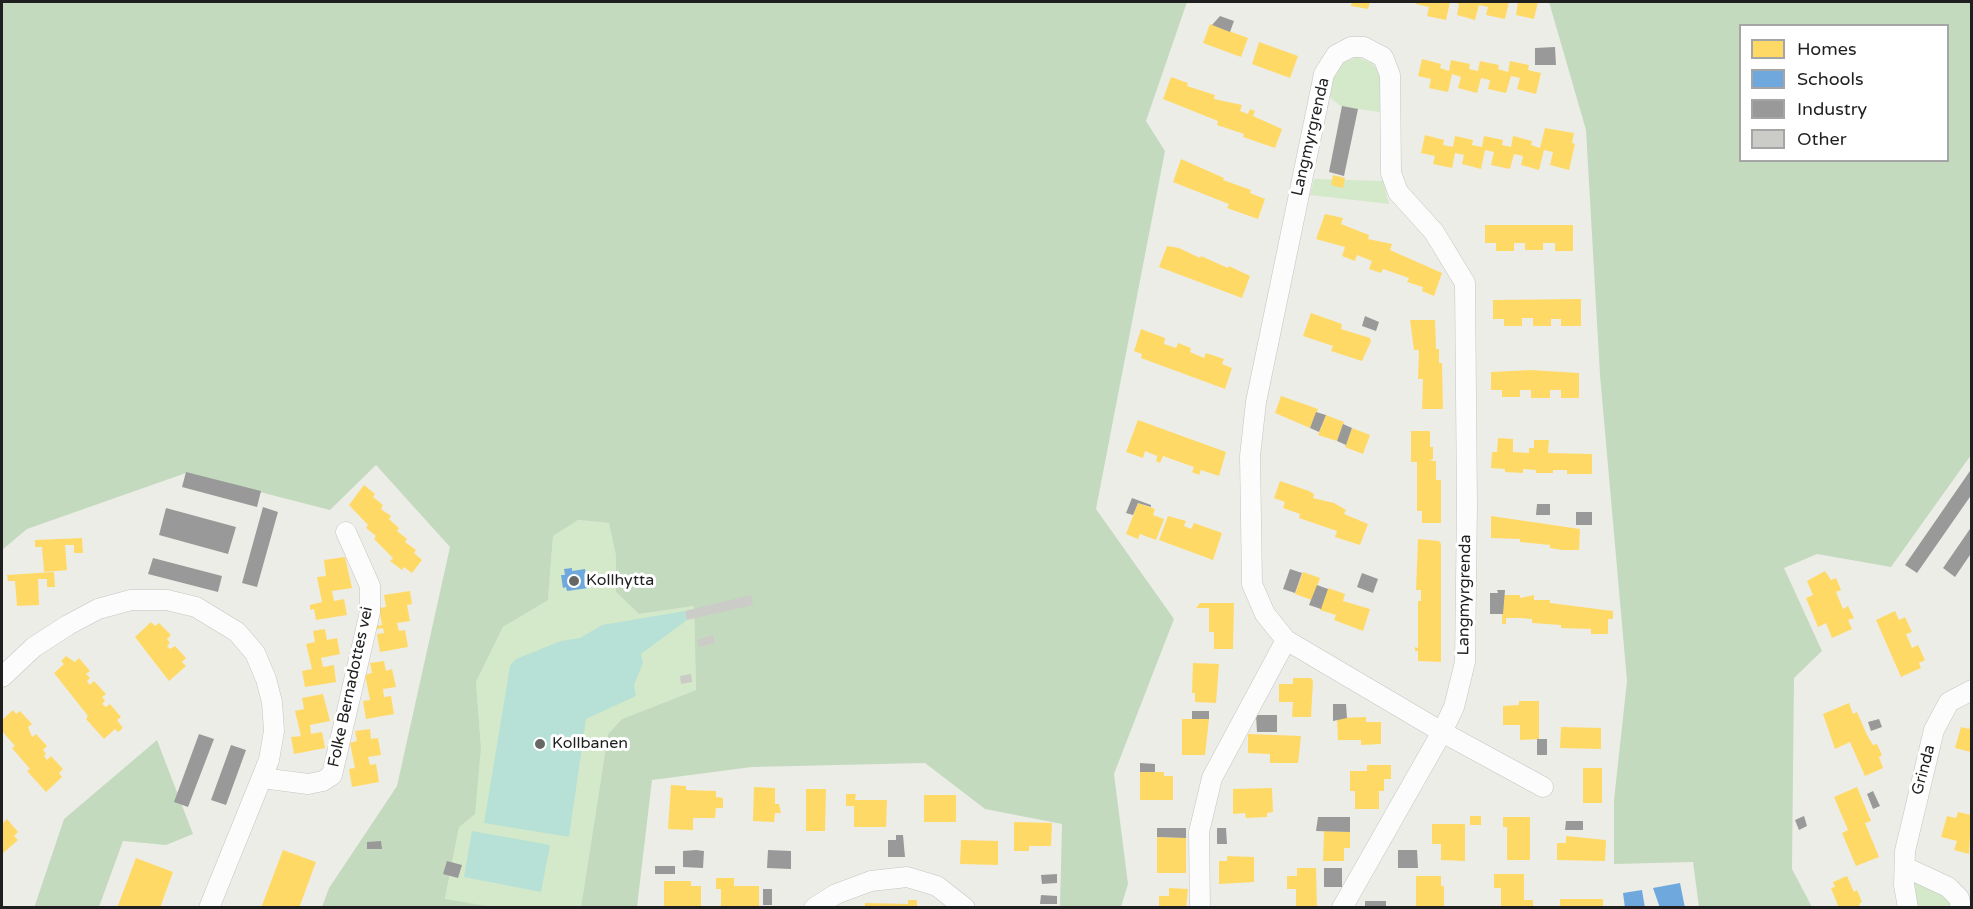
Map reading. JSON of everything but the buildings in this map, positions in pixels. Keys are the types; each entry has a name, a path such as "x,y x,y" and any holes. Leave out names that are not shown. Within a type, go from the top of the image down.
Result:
{"street":[{"name":"Langmyrgrenda","path":"1342,908 1442,732 1454,707 1465,662 1467,442 1465,284 1434,232 1398,192 1391,172 1390,75 1383,57 1364,47 1343,50 1327,65 1324,74 1256,402 1250,456 1252,584 1264,614 1286,640 1442,732 1543,787"},
{"name":"Folke Bernadottes vei","path":"262,778 308,784 323,781 332,775 370,612 370,586 346,532"},
{"path":"2,677 34,647 98,609 131,600 167,600 196,608 237,632 255,653 266,679 272,702 274,731 269,760 209,908"},
{"path":"1200,908 1199,832 1212,778 1286,640"},
{"name":"Grinda","path":"1908,908 1905,867 1907,839 1937,722 1949,702 1971,690"},
{"path":"1905,867 1948,887 1959,898 1961,908"},
{"path":"814,908 836,894 871,881 907,877 937,886 964,908"}],"green space":[{"path":"2,2 1187,2 1146,121 1165,151 1096,509 1174,619 1114,774 1128,884 1121,907 1060,907 1062,824 985,809 925,763 752,767 652,780 637,907 581,907 608,734 622,719 696,690 694,606 639,614 616,592 616,556 609,523 578,520 553,536 548,600 503,627 476,682 481,747 475,814 459,827 445,899 493,907 322,907 329,888 397,786 450,547 376,465 330,510 186,473 27,529 2,550"},
{"path":"1549,2 1971,2 1971,455 1891,567 1817,554 1784,568 1822,651 1794,678 1792,869 1812,907 1699,907 1693,862 1614,864 1614,800 1627,681 1600,375 1586,130"},
{"path":"1357,57 1372,63 1380,74 1380,112 1342,107 1328,96 1339,64"},
{"path":"1314,179 1383,181 1389,204 1310,195"},
{"path":"577,520 609,523 616,556 616,592 639,614 694,606 696,690 622,719 608,734 581,907 493,907 445,900 459,827 481,747 476,682 503,627 548,599 553,536"},
{"path":"157,740 193,834 166,845 123,841 99,907 34,908 64,819"},
{"path":"1914,882 1949,897 1952,907 1916,907"}],"shaded area":[{"name":"Kollbanen","path":"685,611 687,620 641,654 643,663 634,685 636,696 586,719 569,837 484,823 510,666 516,659 561,641 580,638 602,625"},
{"path":"472,831 550,845 541,892 464,877"}],"place":[{"name":"Kollhytta","path":"574,581"},
{"name":"Kollbanen","path":"540,744"}]}
